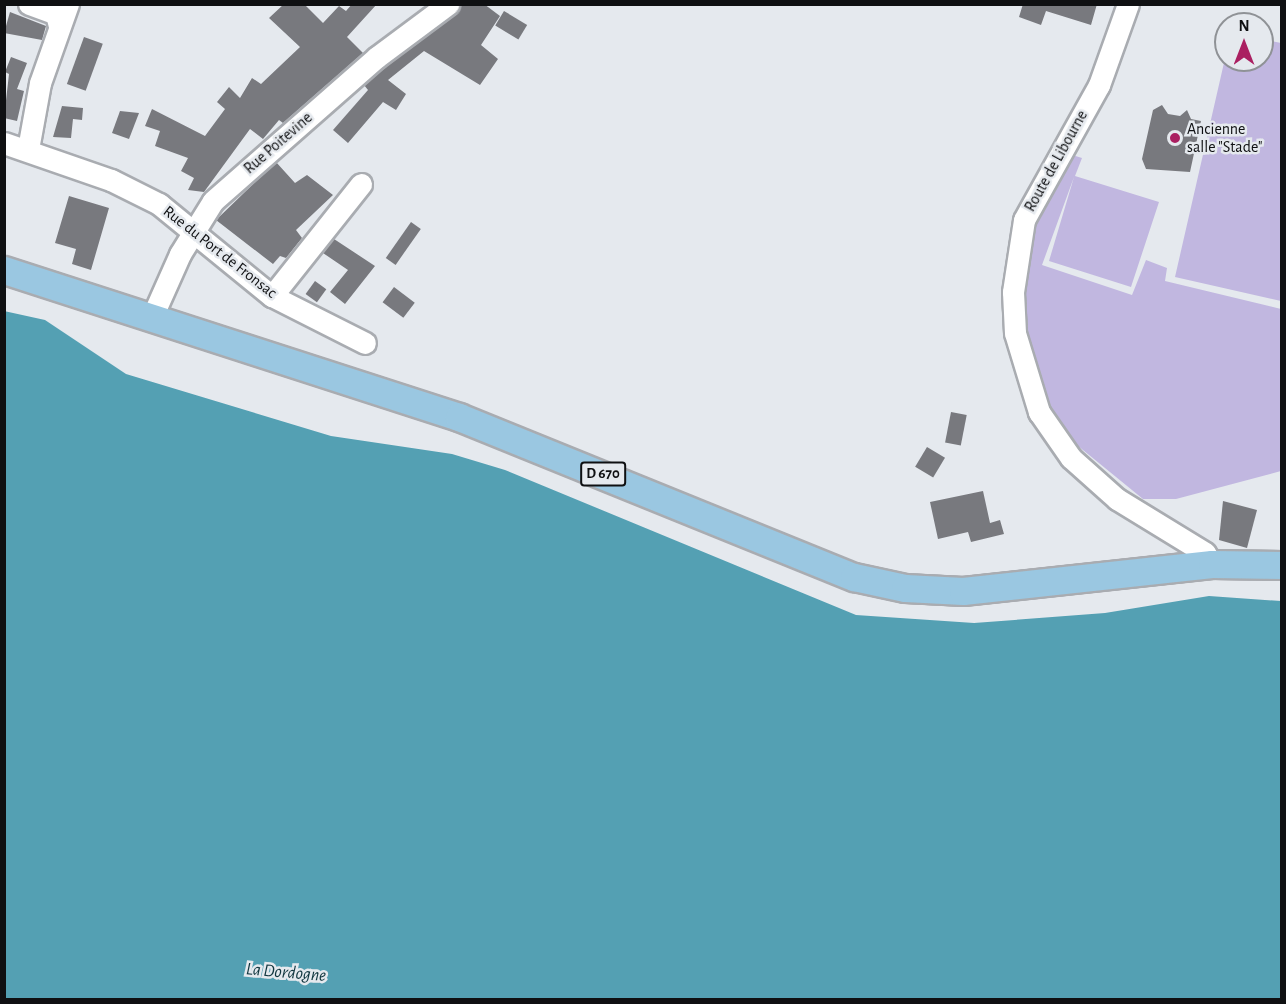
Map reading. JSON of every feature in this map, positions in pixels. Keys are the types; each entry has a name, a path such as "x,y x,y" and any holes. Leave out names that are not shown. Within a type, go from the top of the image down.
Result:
{"main road":[{"name":"D 670","path":"4,270 459,417 854,577 905,588 963,591 1212,564 1281,565"}],"street":[{"path":"29,4 56,14 59,26"},
{"path":"28,149 40,83 68,4"},
{"name":"Rue Poitevine","path":"152,317 193,229 213,201 377,57 448,4"},
{"name":"Route de Libourne","path":"1128,4 1099,85 1024,220 1014,280 1015,333 1039,412 1071,458 1118,499 1205,553 1212,564"},
{"name":"Rue du Port de Fronsac","path":"4,143 28,149 111,180 193,229 272,296 365,343"},
{"path":"272,296 361,184"}],"shaded area":[{"path":"1274,42 1281,43 1281,301 1175,277 1222,72 1274,72"},
{"path":"1069,154 1082,158 1075,176 1159,202 1131,287 1049,261 1074,177 1042,265 1132,295 1146,260 1167,268 1165,281 1281,309 1281,471 1176,499 1143,499 1067,437 1044,400 1023,345 1023,260 1038,211"}],"water":[{"name":"La Dordogne","path":"4,311 45,320 126,374 331,436 452,454 505,470 856,615 974,623 1105,613 1209,596 1281,601 1281,999 5,999"}],"building":[{"path":"284,4 304,4 323,23 339,6 346,11 352,4 377,4 347,37 363,53 283,123 279,120 263,139 250,129 204,192 188,190 194,178 181,171 188,158 155,146 160,131 145,126 152,109 205,136 225,109 217,102 229,87 240,98 252,78 261,84 300,47 269,18"},
{"path":"463,4 484,4 500,16 481,45 498,59 480,85 424,51 388,80 406,94 396,110 383,102 348,143 333,130 368,90 364,85"},
{"path":"1023,4 1097,4 1091,25 1046,11 1041,25 1019,17"},
{"path":"504,11 527,25 518,39 495,26"},
{"path":"10,12 46,26 42,40 4,33"},
{"path":"84,37 103,44 86,91 67,84"},
{"path":"11,57 27,63 17,89 24,91 17,121 4,118 9,74 5,72"},
{"name":"Ancienne salle \"Stade\"","path":"1162,105 1168,114 1180,116 1187,110 1191,119 1201,121 1190,172 1146,169 1142,159 1153,110"},
{"path":"62,106 83,108 82,120 73,119 71,138 53,137"},
{"path":"120,111 139,113 129,139 112,133"},
{"path":"276,162 295,183 307,175 333,195 296,230 302,238 286,258 280,256 273,264 216,220"},
{"path":"69,196 109,208 91,270 72,264 76,249 55,243"},
{"path":"411,222 421,229 396,265 386,258"},
{"path":"334,239 375,266 345,304 330,292 348,270 323,253"},
{"path":"315,281 326,289 317,302 306,294"},
{"path":"394,287 415,303 403,318 383,302"},
{"path":"951,412 967,415 961,445 945,442"},
{"path":"927,447 945,458 933,478 915,467"},
{"path":"983,491 990,523 1000,520 1004,534 971,542 968,532 938,539 930,502"},
{"path":"1223,501 1257,510 1247,548 1219,540"}],"place":[{"name":"Ancienne salle \"Stade\"","path":"1175,138"}]}
